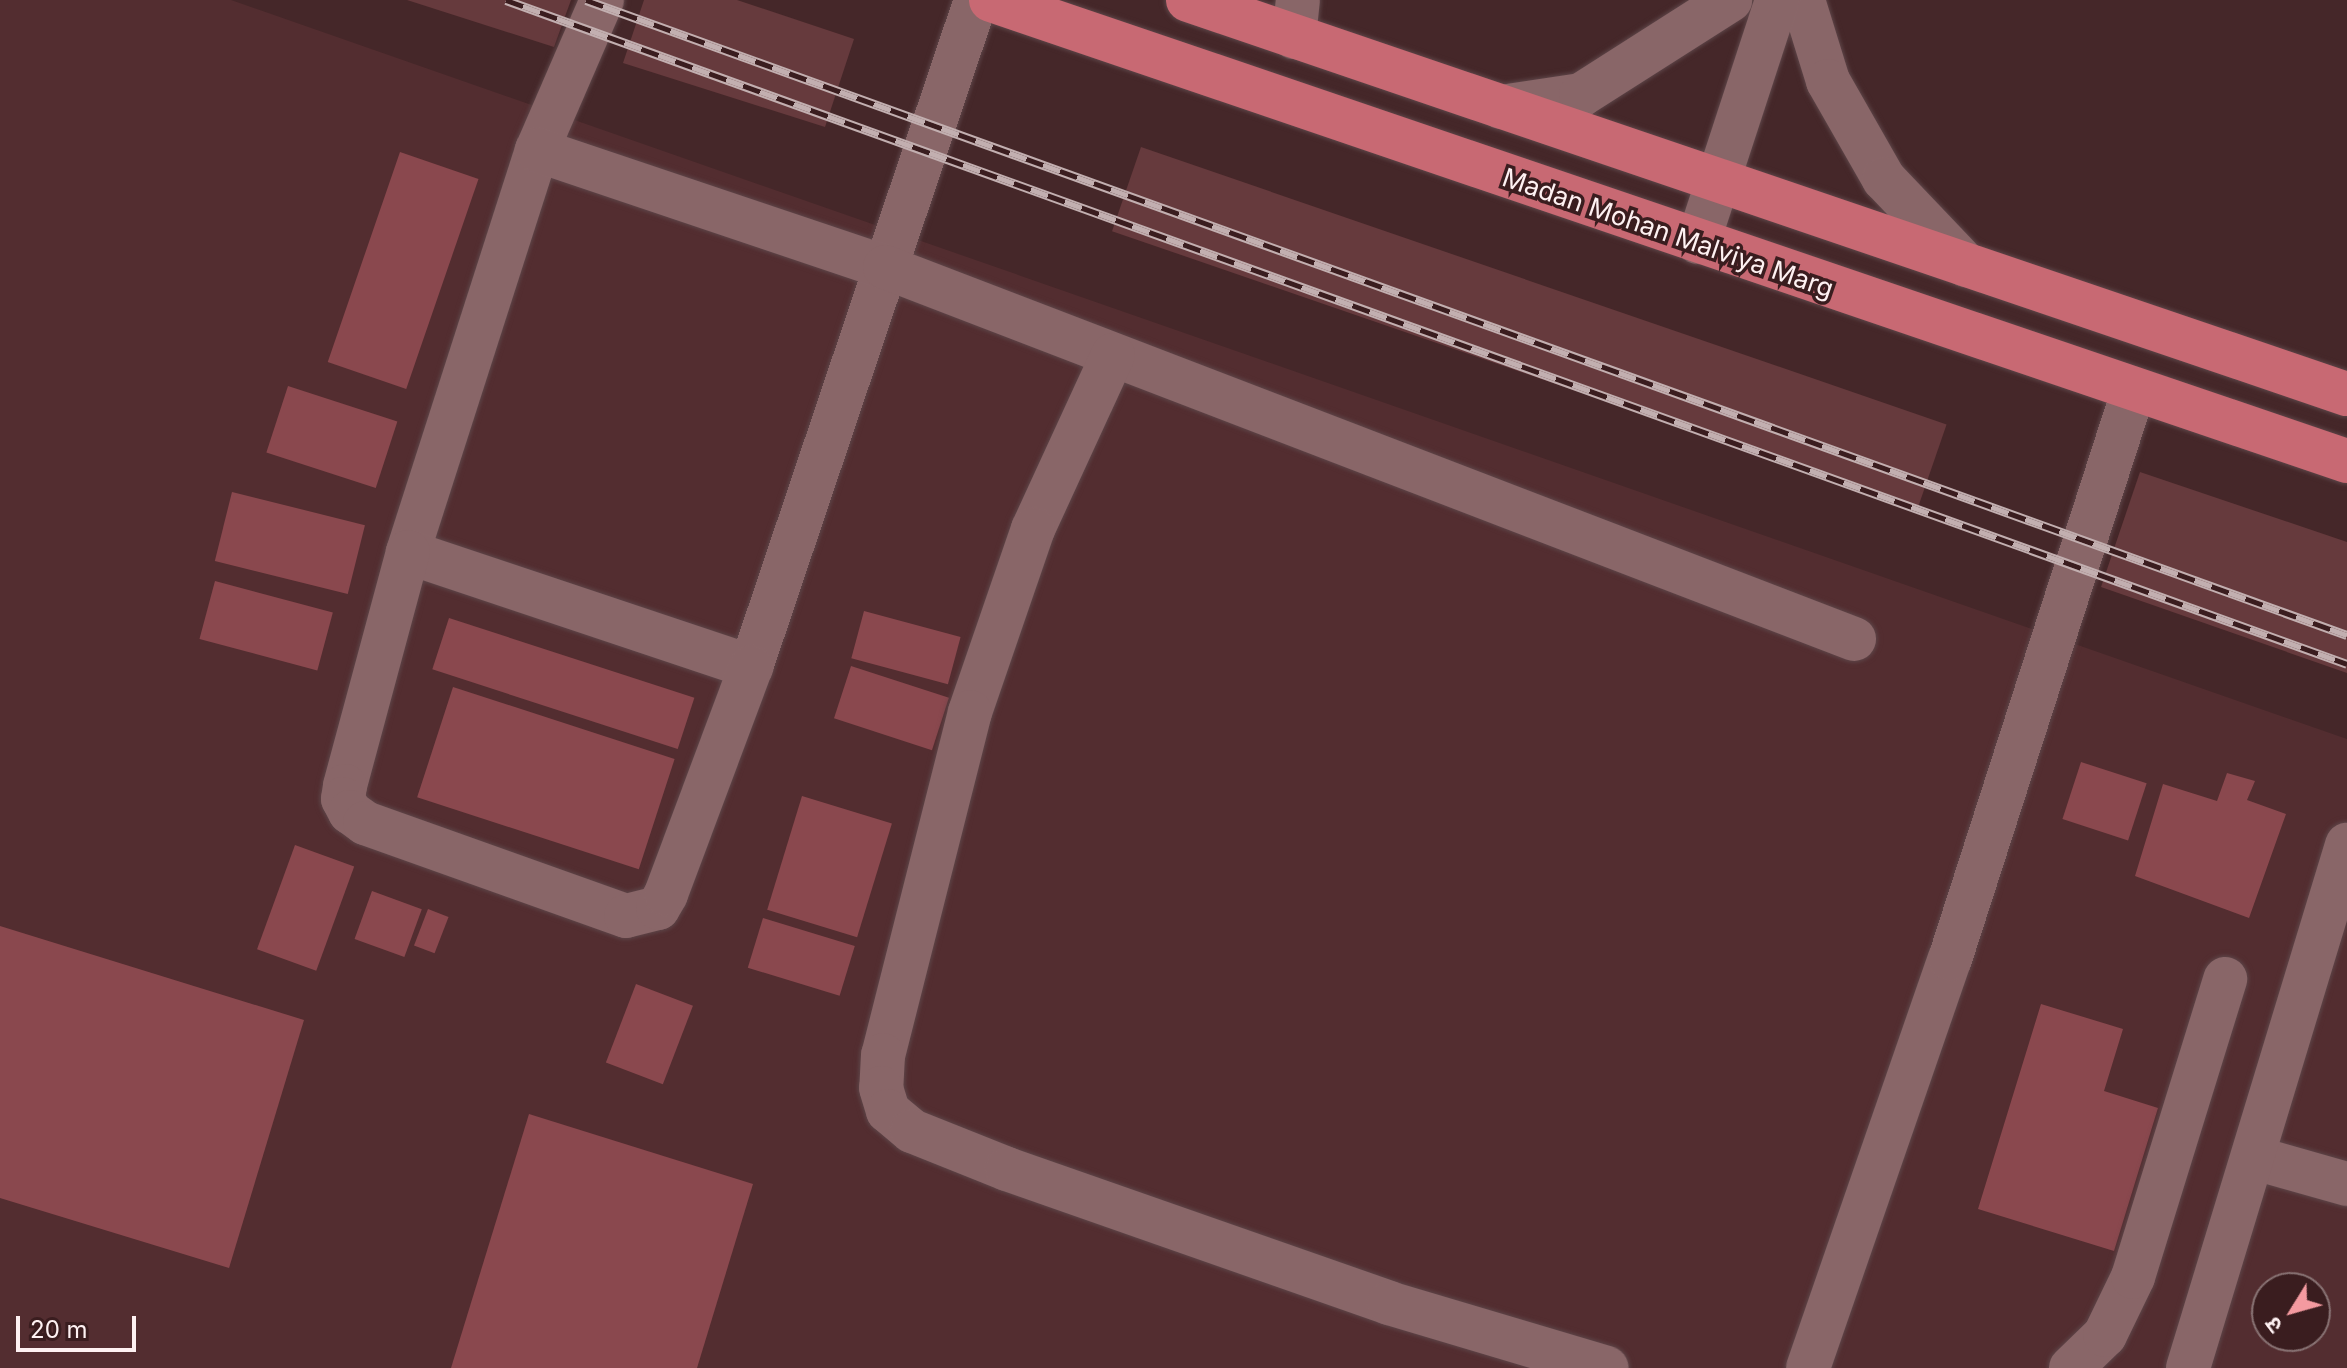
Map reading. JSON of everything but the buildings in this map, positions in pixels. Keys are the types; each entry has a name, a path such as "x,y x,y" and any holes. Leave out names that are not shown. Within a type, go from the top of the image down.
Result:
{"main road":[{"name":"Madan Mohan Malviya Marg","path":"991,0 2347,461"},
{"path":"1188,0 1296,18 1501,107 2347,394"}],"street":[{"path":"602,0 537,150 408,552 343,799 350,812 365,823 626,916 658,908 666,894 751,667 976,0"},
{"path":"1501,107 1581,95 1687,14 1730,0"},
{"path":"1698,242 1777,0"},
{"path":"1803,0 1828,81 1884,179 1966,265"},
{"path":"537,150 885,267 1854,639"},
{"path":"1113,355 1033,529 970,712 883,1055 881,1088 888,1111 912,1131 1007,1169 1389,1303 1607,1368"},
{"path":"1808,1368 1950,959 2134,389"},
{"path":"408,552 751,667"},
{"path":"2188,1368 2255,1158 2347,845"},
{"path":"2071,1368 2105,1335 2133,1277 2225,979"},
{"path":"2255,1158 2347,1184"}],"shaded area":[{"path":"0,0 231,0 2347,739 2347,1368 0,1368"},
{"path":"407,0 571,0 554,47"},
{"path":"644,0 737,0 854,39 825,127 623,63"},
{"path":"1141,147 1947,424 1918,509 1112,231"},
{"path":"2140,472 2347,542 2347,673 2101,587"}],"railway":[{"path":"506,0 2347,664"},
{"path":"586,0 2347,635"}]}
